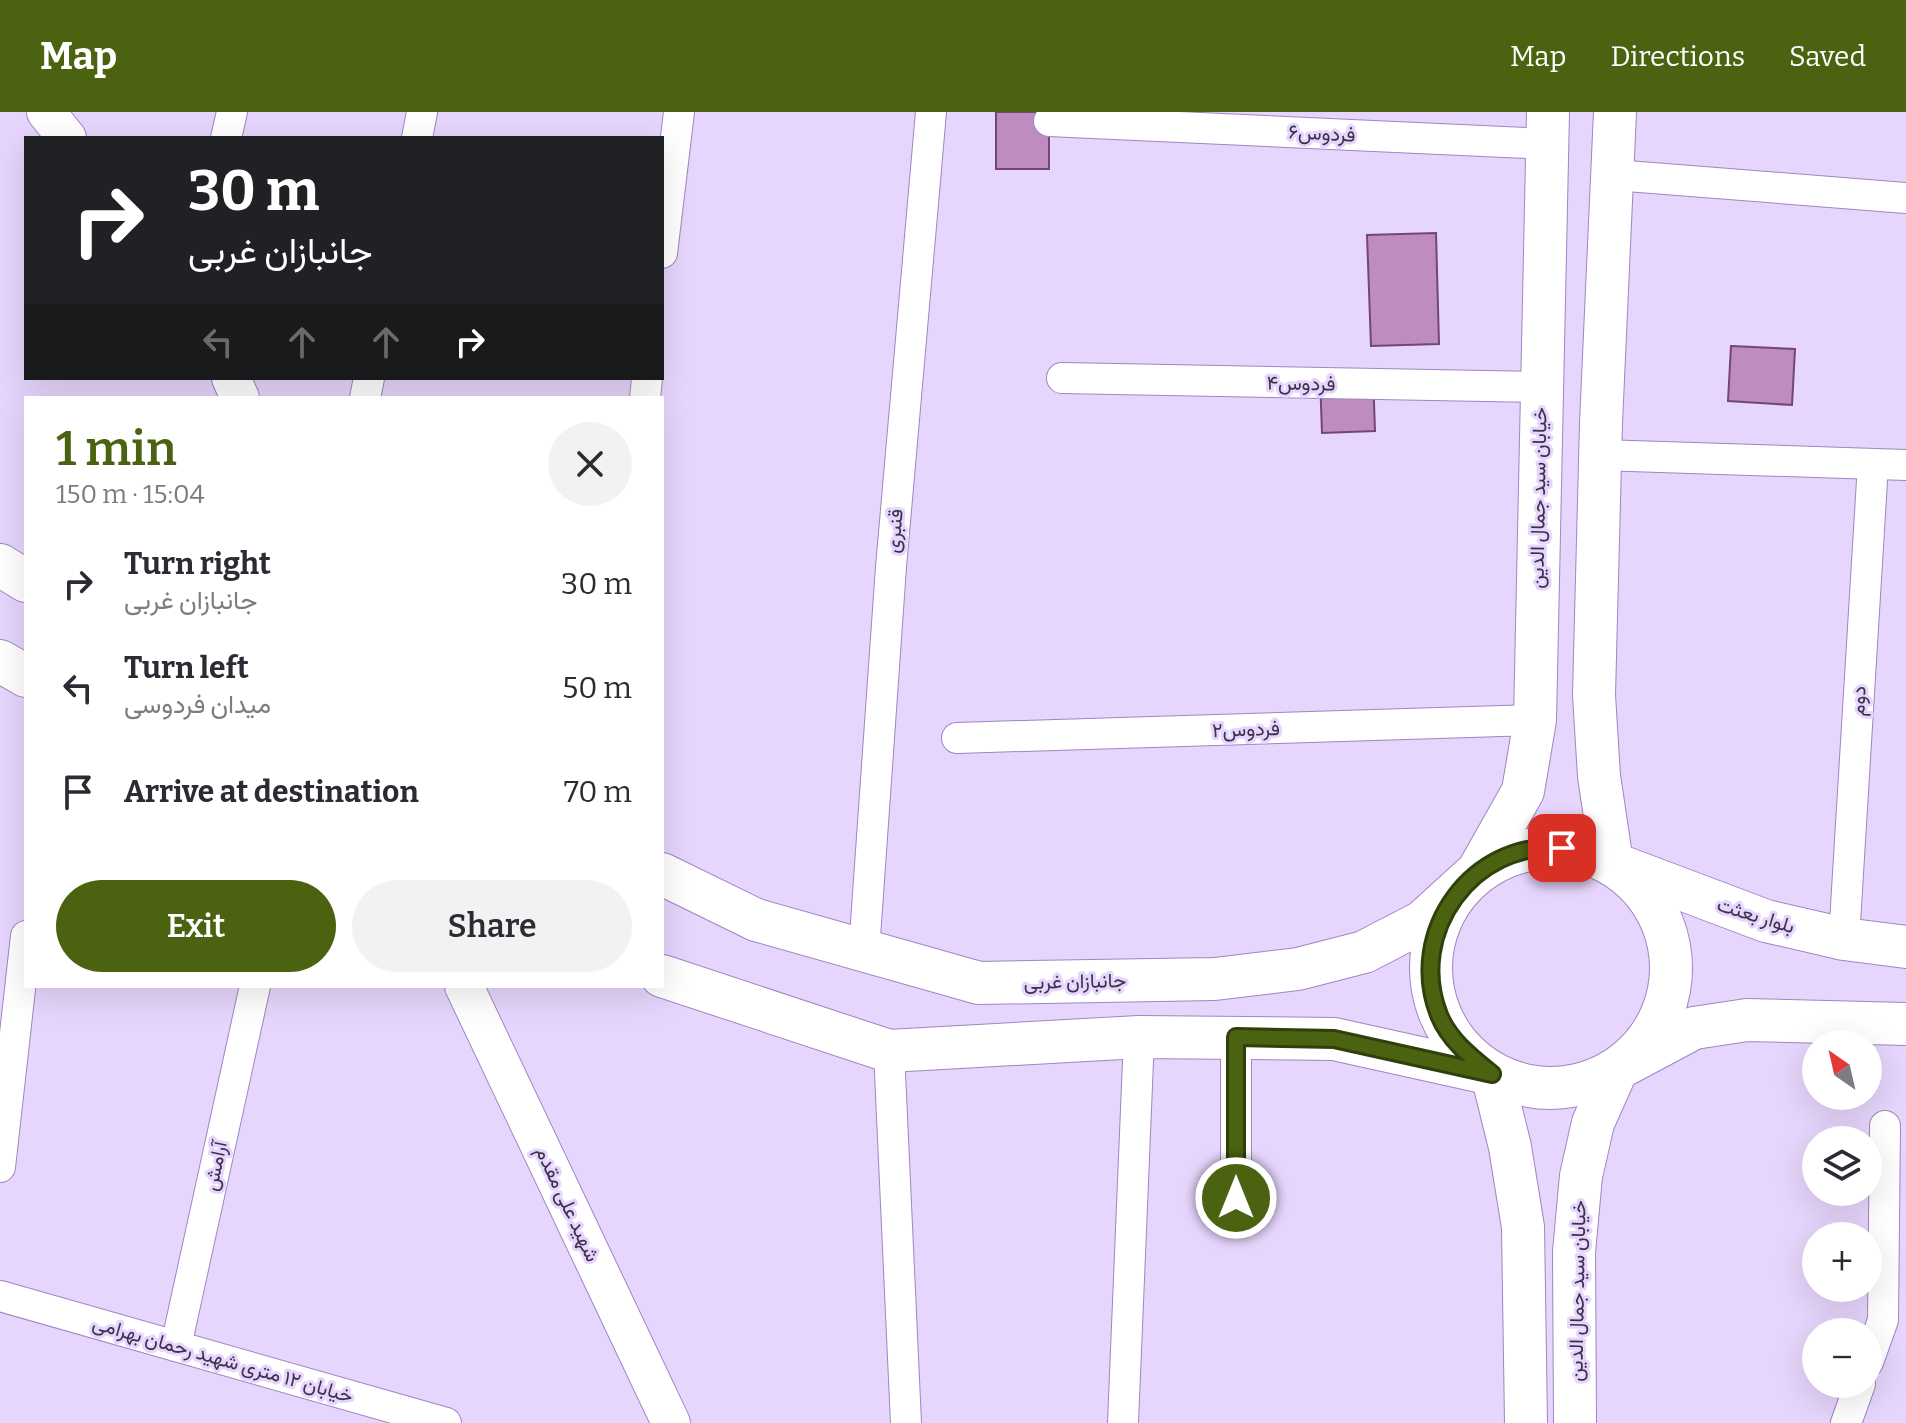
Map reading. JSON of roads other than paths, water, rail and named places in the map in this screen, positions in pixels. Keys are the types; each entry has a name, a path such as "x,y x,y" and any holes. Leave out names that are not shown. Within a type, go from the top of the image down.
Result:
{"main road":[{"path":"1612,863 1599,776 1594,695 1600,455 1615,112"},
{"name":"خیابان سید جمال الدین","path":"1478,871 1523,791 1535,720 1547,128"},
{"path":"0,565 24,580"},
{"path":"0,661 24,675"},
{"path":"1526,1423 1523,1227 1510,1147 1492,1074 1461,1049 1439,1015 1430,976 1434,936 1451,900 1478,871 1509,854 1544,846 1579,849 1612,863 1644,889 1665,924 1672,965 1666,1005 1647,1041 1617,1069"},
{"name":"بلوار بعثت","path":"1612,863 1766,921 1844,939 1906,947"},
{"name":"جانبازان غربی","path":"664,875 756,920 979,983 1215,979 1298,969 1364,952 1422,922 1478,871"},
{"path":"664,977 889,1051 1139,1037 1334,1039 1492,1074 1522,1086 1555,1089 1587,1083 1694,1028 1747,1020 1906,1024"},
{"name":"خیابان سید جمال الدین","path":"1575,1423 1574,1252 1581,1176 1593,1123 1617,1069"}],"street":[{"path":"46,112 65,136"},
{"path":"226,136 232,112"},
{"path":"417,136 422,112"},
{"path":"664,236 679,112"},
{"name":"قنبری","path":"864,951 891,567 931,112"},
{"name":"فردوس۶","path":"1049,121 1547,128"},
{"path":"1614,175 1906,198"},
{"name":"فردوس۴","path":"1062,378 1541,387"},
{"path":"1600,455 1906,465"},
{"name":"دوم","path":"1844,939 1873,464"},
{"name":"فردوس۲","path":"957,738 1535,720"},
{"path":"0,1167 24,954"},
{"name":"آرامش","path":"176,1346 255,988"},
{"name":"شهید علی مقدم","path":"465,988 671,1423"},
{"path":"1123,1423 1139,1037"},
{"path":"1236,1037 1236,1198"},
{"path":"889,1051 906,1423"},
{"path":"1882,1323 1885,1126"},
{"name":"خیابان ۱۲ متری شهید رحمان بهرامی","path":"0,1296 446,1423"},
{"path":"1846,1423 1855,1398"}]}
